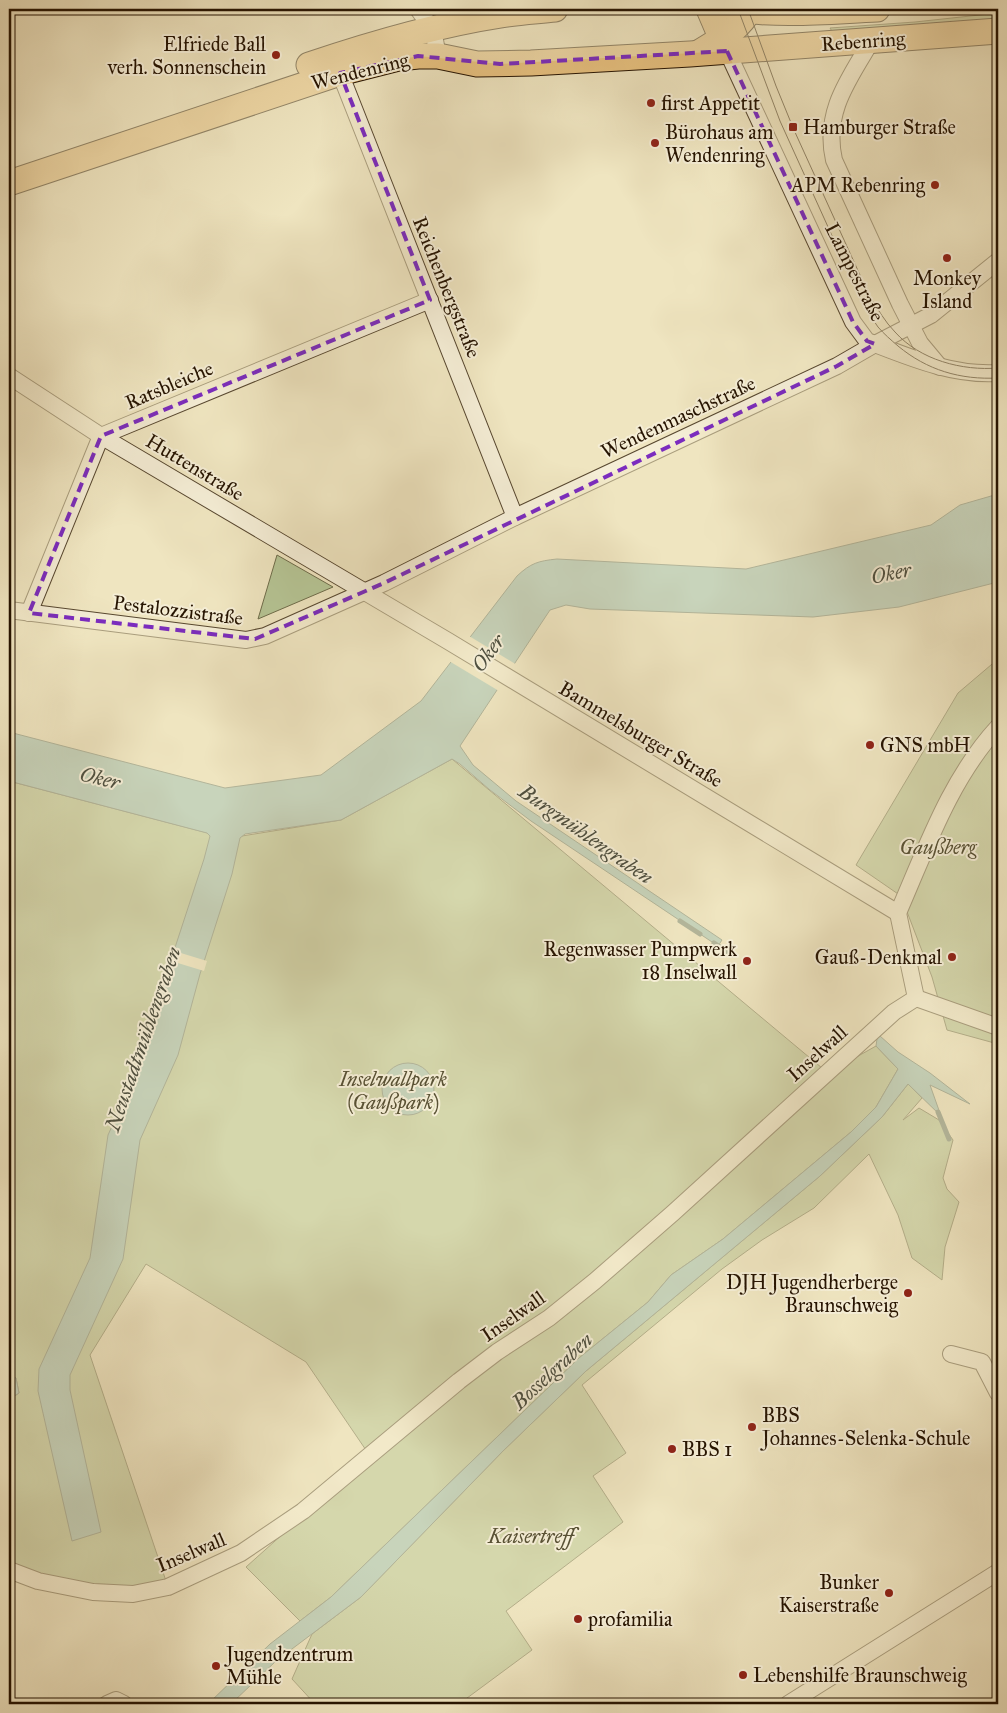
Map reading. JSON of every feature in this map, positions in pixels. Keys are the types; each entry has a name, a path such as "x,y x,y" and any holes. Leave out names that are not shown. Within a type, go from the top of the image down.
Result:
{"main road":[{"name":"Wendenring","path":"9,166 334,57 433,30 502,15 555,9"},
{"path":"710,9 724,45"},
{"name":"Rebenring","path":"744,10 877,9"},
{"path":"724,45 735,29 744,10"},
{"path":"780,36 802,10"},
{"name":"Rebenring","path":"724,45 780,36 872,40 998,31"},
{"name":"Wendenring","path":"9,183 340,73 399,58 438,56 477,64 500,64 696,54 724,45"}],"street":[{"path":"418,9 433,30 438,56"},
{"name":"Lampestraße","path":"872,40 836,106 831,148 838,168 900,304 920,343 940,367"},
{"name":"Lampestraße","path":"724,45 853,322 867,341 875,344"},
{"name":"Reichenbergstraße","path":"340,73 515,517"},
{"name":"Wendenmaschstraße","path":"362,591 384,583 515,517 837,366 941,308 998,261"},
{"name":"Ratsbleiche","path":"101,436 430,300"},
{"path":"875,344 940,367 961,372 984,374 998,372"},
{"name":"Huttenstraße","path":"9,376 101,436 362,591"},
{"path":"28,613 101,436"},
{"name":"Pestalozzistraße","path":"9,610 246,640 265,636 362,591"},
{"name":"Bammelsburger Straße","path":"362,591 898,913"},
{"path":"998,727 982,745 952,792 898,913 916,998 998,1027"},
{"name":"Inselwall","path":"9,1570 38,1581 93,1592 134,1594 168,1587 241,1553 303,1511 459,1381 497,1352 549,1318 595,1282 894,1012 916,998"},
{"path":"951,1354 982,1362 998,1393"},
{"path":"788,1704 998,1572"}],"highlighted area":[{"path":"727,51 853,322 867,341 875,344 837,366 384,583 255,639 29,613 101,436 430,300 340,73 418,56 500,64"}],"green space":[{"path":"998,13 998,19 833,33 830,28 915,22"},
{"path":"277,555 333,587 258,619"},
{"name":"Gaußberg","path":"998,659 998,1044 947,1030 932,977 901,896 856,865 958,693"},
{"name":"Inselwallpark (Gaußpark)","path":"452,759 828,1073 876,1046 898,1069 876,1107 851,1132 723,1239 671,1275 648,1302 579,1358 331,1597 300,1621 246,1567 370,1456 306,1362 146,1264 90,1355 168,1587 133,1594 9,1570 9,1457 13,1451 8,1409 12,1398 19,1393 16,1378 9,1374 9,781 208,833 242,836 341,820"},
{"name":"Kaisertreff","path":"908,1084 922,1098 903,1120 919,1108 939,1120 953,1140 943,1178 947,1189 959,1202 945,1247 942,1280 912,1258 898,1215 869,1154 814,1208 762,1240 722,1269 582,1385 626,1453 593,1476 623,1522 506,1611 532,1650 459,1704 315,1704 292,1679 312,1634 361,1597 503,1451 586,1371 820,1176 882,1117"}],"water":[{"name":"Oker","path":"998,494 998,582 899,607 813,617 590,609 566,605 550,610 460,746 473,765 516,801 722,940 718,946 531,821 452,759 341,820 245,834 240,838 232,874 200,974 178,1055 140,1140 123,1259 70,1375 70,1390 101,1532 72,1541 38,1391 39,1369 90,1258 108,1135 143,1058 167,972 210,836 207,833 9,781 9,732 225,788 321,775 421,701 517,576 535,563 557,559 746,569 931,525 960,505"},
{"path":"880,1036 898,1052 930,1073 970,1104 930,1085 941,1116 908,1084 882,1117 820,1176 586,1371 503,1451 361,1597 276,1661 231,1704 208,1704 270,1644 331,1597 579,1358 648,1302 671,1275 723,1239 851,1132 876,1107 898,1069 876,1046 877,1039"},
{"path":"408,1063 418,1065 426,1071 432,1079 434,1089 432,1099 426,1107 418,1113 408,1115 398,1113 390,1107 384,1099 382,1089 384,1079 390,1071 398,1065"},
{"path":"9,1374 16,1378 19,1393 11,1398 9,1406"}],"pier":[{"path":"469,636 517,665 499,691 449,661"},
{"path":"171,950 207,961 204,971 168,960"}],"waterway":[{"name":"Burgmühlengraben","path":"680,921 700,934"},
{"name":"Burgmühlengraben","path":"714,943 732,955"},
{"name":"Burgmühlengraben","path":"938,1112 949,1139"}],"tram line":[{"path":"738,9 780,121 863,304 878,327 909,354 932,367 957,375 998,378"},
{"path":"748,9 794,130 870,297 885,320 905,342 942,362 970,368 998,368"}],"place":[{"name":"Elfriede Ball verh. Sonnenschein","path":"276,55"},
{"name":"first Appetit","path":"651,103"},
{"name":"Hamburger Straße","path":"793,127"},
{"name":"Bürohaus am Wendenring","path":"655,143"},
{"name":"APM Rebenring","path":"935,185"},
{"name":"Monkey Island","path":"947,258"},
{"name":"GNS mbH","path":"870,745"},
{"name":"Gauß-Denkmal","path":"952,957"},
{"name":"Regenwasser Pumpwerk 18 Inselwall","path":"747,961"},
{"name":"DJH Jugendherberge Braunschweig","path":"908,1293"},
{"name":"BBS Johannes-Selenka-Schule","path":"752,1427"},
{"name":"BBS 1","path":"672,1449"},
{"name":"Bunker Kaiserstraße","path":"889,1593"},
{"name":"profamilia","path":"578,1619"},
{"name":"Jugendzentrum Mühle","path":"216,1666"},
{"name":"Lebenshilfe Braunschweig","path":"743,1675"}],"water label":[{"name":"Neustadtmühlengraben","path":"143,1039"},
{"name":"Bosselgraben","path":"552,1371"}]}
